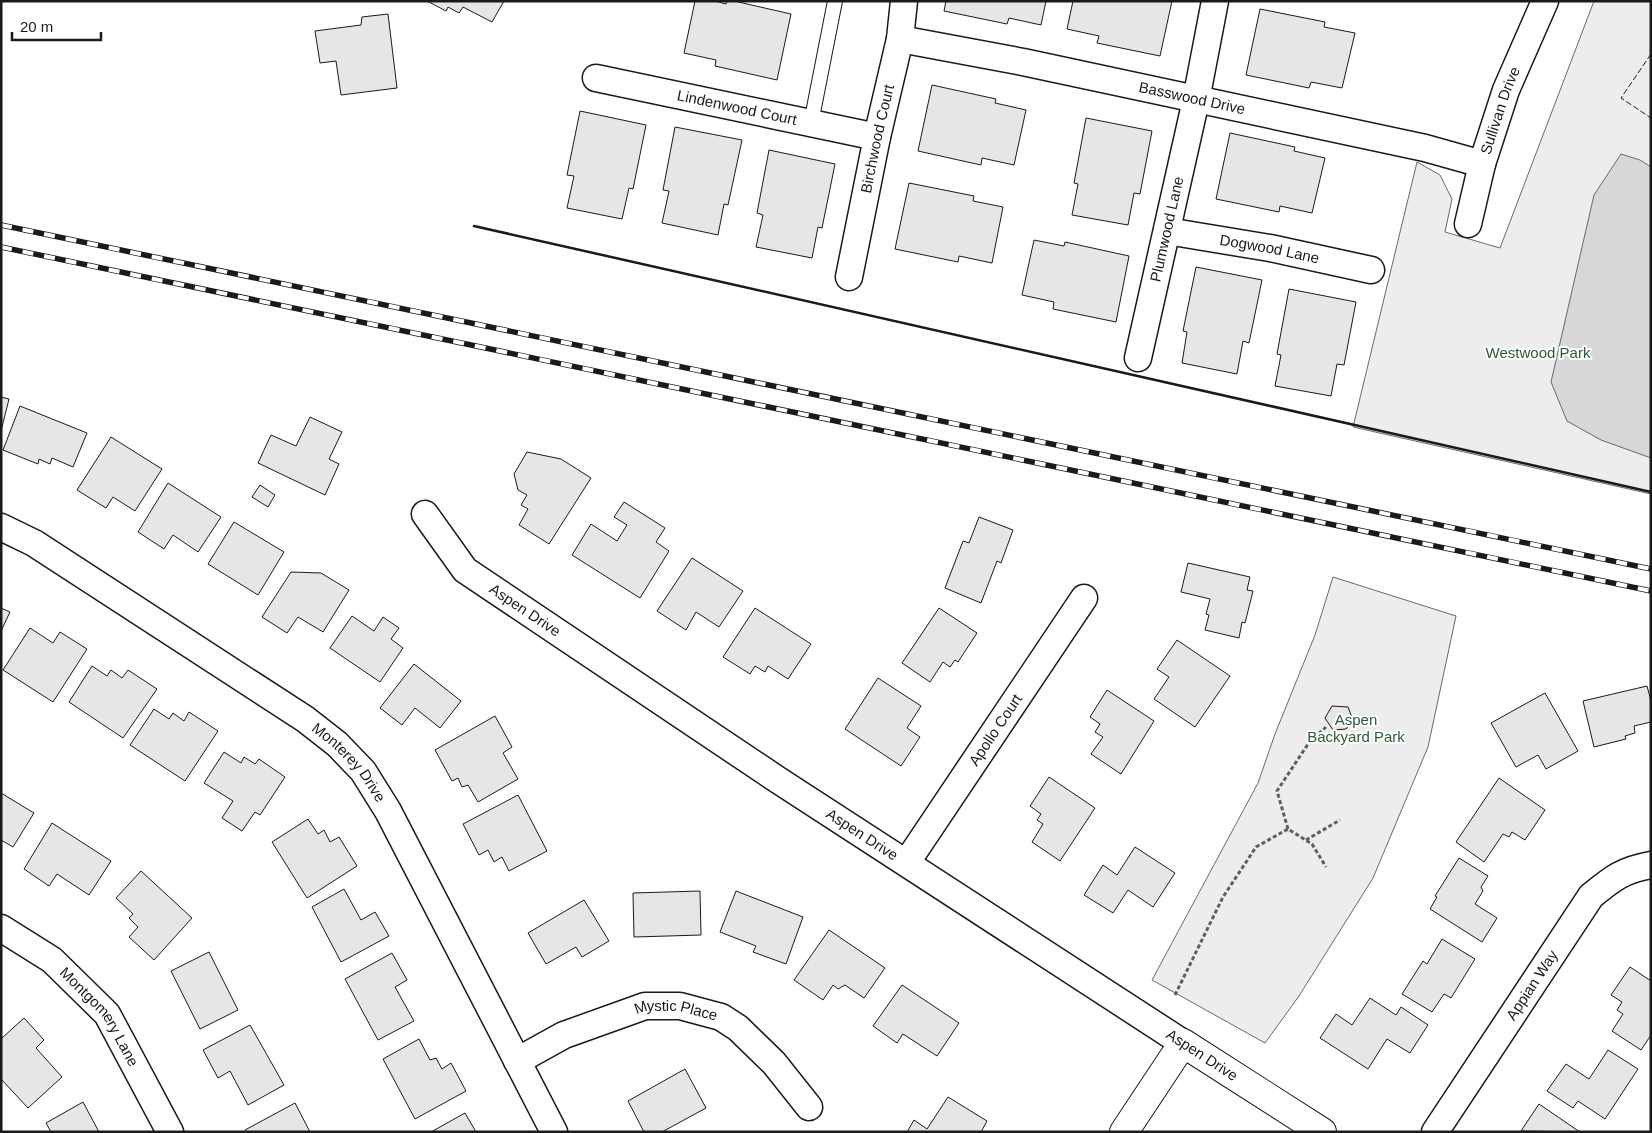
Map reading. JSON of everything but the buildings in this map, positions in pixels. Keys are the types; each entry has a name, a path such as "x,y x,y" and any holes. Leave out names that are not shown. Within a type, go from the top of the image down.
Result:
{"street":[{"name":"Birchwood Court","path":"848,277 877,137 900,39 904,1"},
{"name":"Plumwood Lane","path":"1138,358 1196,100 1215,1"},
{"name":"Sullivan Drive","path":"1468,224 1482,164 1506,90 1545,1"},
{"name":"Basswood Drive","path":"900,39 1023,62 1425,148 1482,164"},
{"name":"Lindenwood Court","path":"596,78 877,137"},
{"name":"Dogwood Lane","path":"1167,231 1270,248 1371,270"},
{"name":"Aspen Drive","path":"425,514 465,570 778,780 1322,1132"},
{"name":"Monterey Drive","path":"1,527 34,543 305,720 337,744 363,771 388,811 554,1132"},
{"name":"Apollo Court","path":"907,862 1084,598"},
{"name":"Appian Way","path":"1435,1132 1591,896 1613,877 1632,868 1651,865"},
{"name":"Montgomery Lane","path":"1,928 52,960 107,1014 170,1132"},
{"name":"Mystic Place","path":"517,1061 564,1035 645,1006 680,1006 721,1017 738,1028 774,1063 809,1107"},
{"path":"1124,1132 1182,1043"}],"lane":[{"path":"811,123 834,1"}],"path":[{"path":"1326,727 1308,744 1277,791 1288,830 1312,844 1326,867"},
{"path":"1306,840 1340,820"},
{"path":"1175,995 1223,897 1256,847 1288,830"}],"shaded area":[{"name":"Westwood Park","path":"1594,1 1651,1 1651,494 1353,427 1417,162 1440,175 1452,199 1445,232 1500,248"},
{"path":"1621,154 1640,160 1651,167 1651,458 1601,440 1567,421 1551,382 1594,195"},
{"name":"Aspen Backyard Park","path":"1333,577 1456,616 1428,747 1373,878 1299,996 1265,1043 1152,980 1258,783 1275,734 1315,635"}],"railway":[{"path":"1,225 1651,569"},
{"path":"1,247 1651,591"}],"fence":[{"path":"1651,54 1621,98 1651,118"}],"wall":[{"path":"474,226 1651,492"}]}
